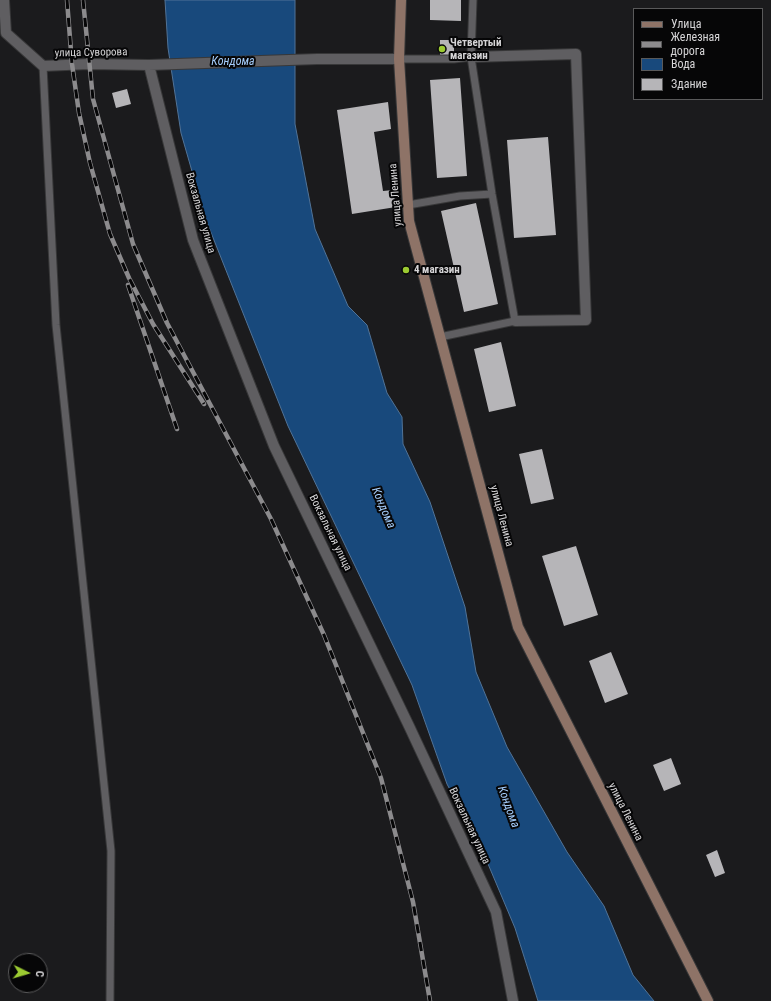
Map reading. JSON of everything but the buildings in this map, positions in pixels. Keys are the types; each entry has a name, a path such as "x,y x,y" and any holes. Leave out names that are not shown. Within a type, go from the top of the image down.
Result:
{"street":[{"name":"улица Суворова","path":"4,0 3,33 43,66 89,64 149,65 317,59 399,59"},
{"name":"улица Ленина","path":"401,0 399,59 409,221 518,627 708,1001"},
{"path":"471,56 576,54 586,320 515,321"},
{"name":"Вокзальная улица","path":"149,65 193,240 274,446 409,726 496,912 513,1001"}],"lane":[{"path":"440,337 515,321 492,194 471,56 473,0"},
{"path":"399,59 454,59 471,56"},
{"path":"43,66 56,325 110,851 110,1001"},
{"path":"408,205 460,196 492,194"}],"water":[{"name":"Кондома","path":"165,0 295,0 295,124 315,229 348,306 367,325 387,393 402,417 403,444 430,502 465,607 476,672 507,747 567,852 604,906 633,975 654,1001 538,1001 515,928 483,852 447,784 412,685 288,426 206,220 181,133 168,48"}],"railway":[{"path":"67,0 72,64 79,113 90,163 110,234 129,278 153,324 204,404"},
{"path":"83,0 93,99 133,244 167,323 271,519 324,635 381,778 413,902 430,1001"},
{"path":"128,285 177,429"}],"place":[{"name":"Четвертый магазин","path":"442,49"},
{"name":"4 магазин","path":"406,270"}]}
